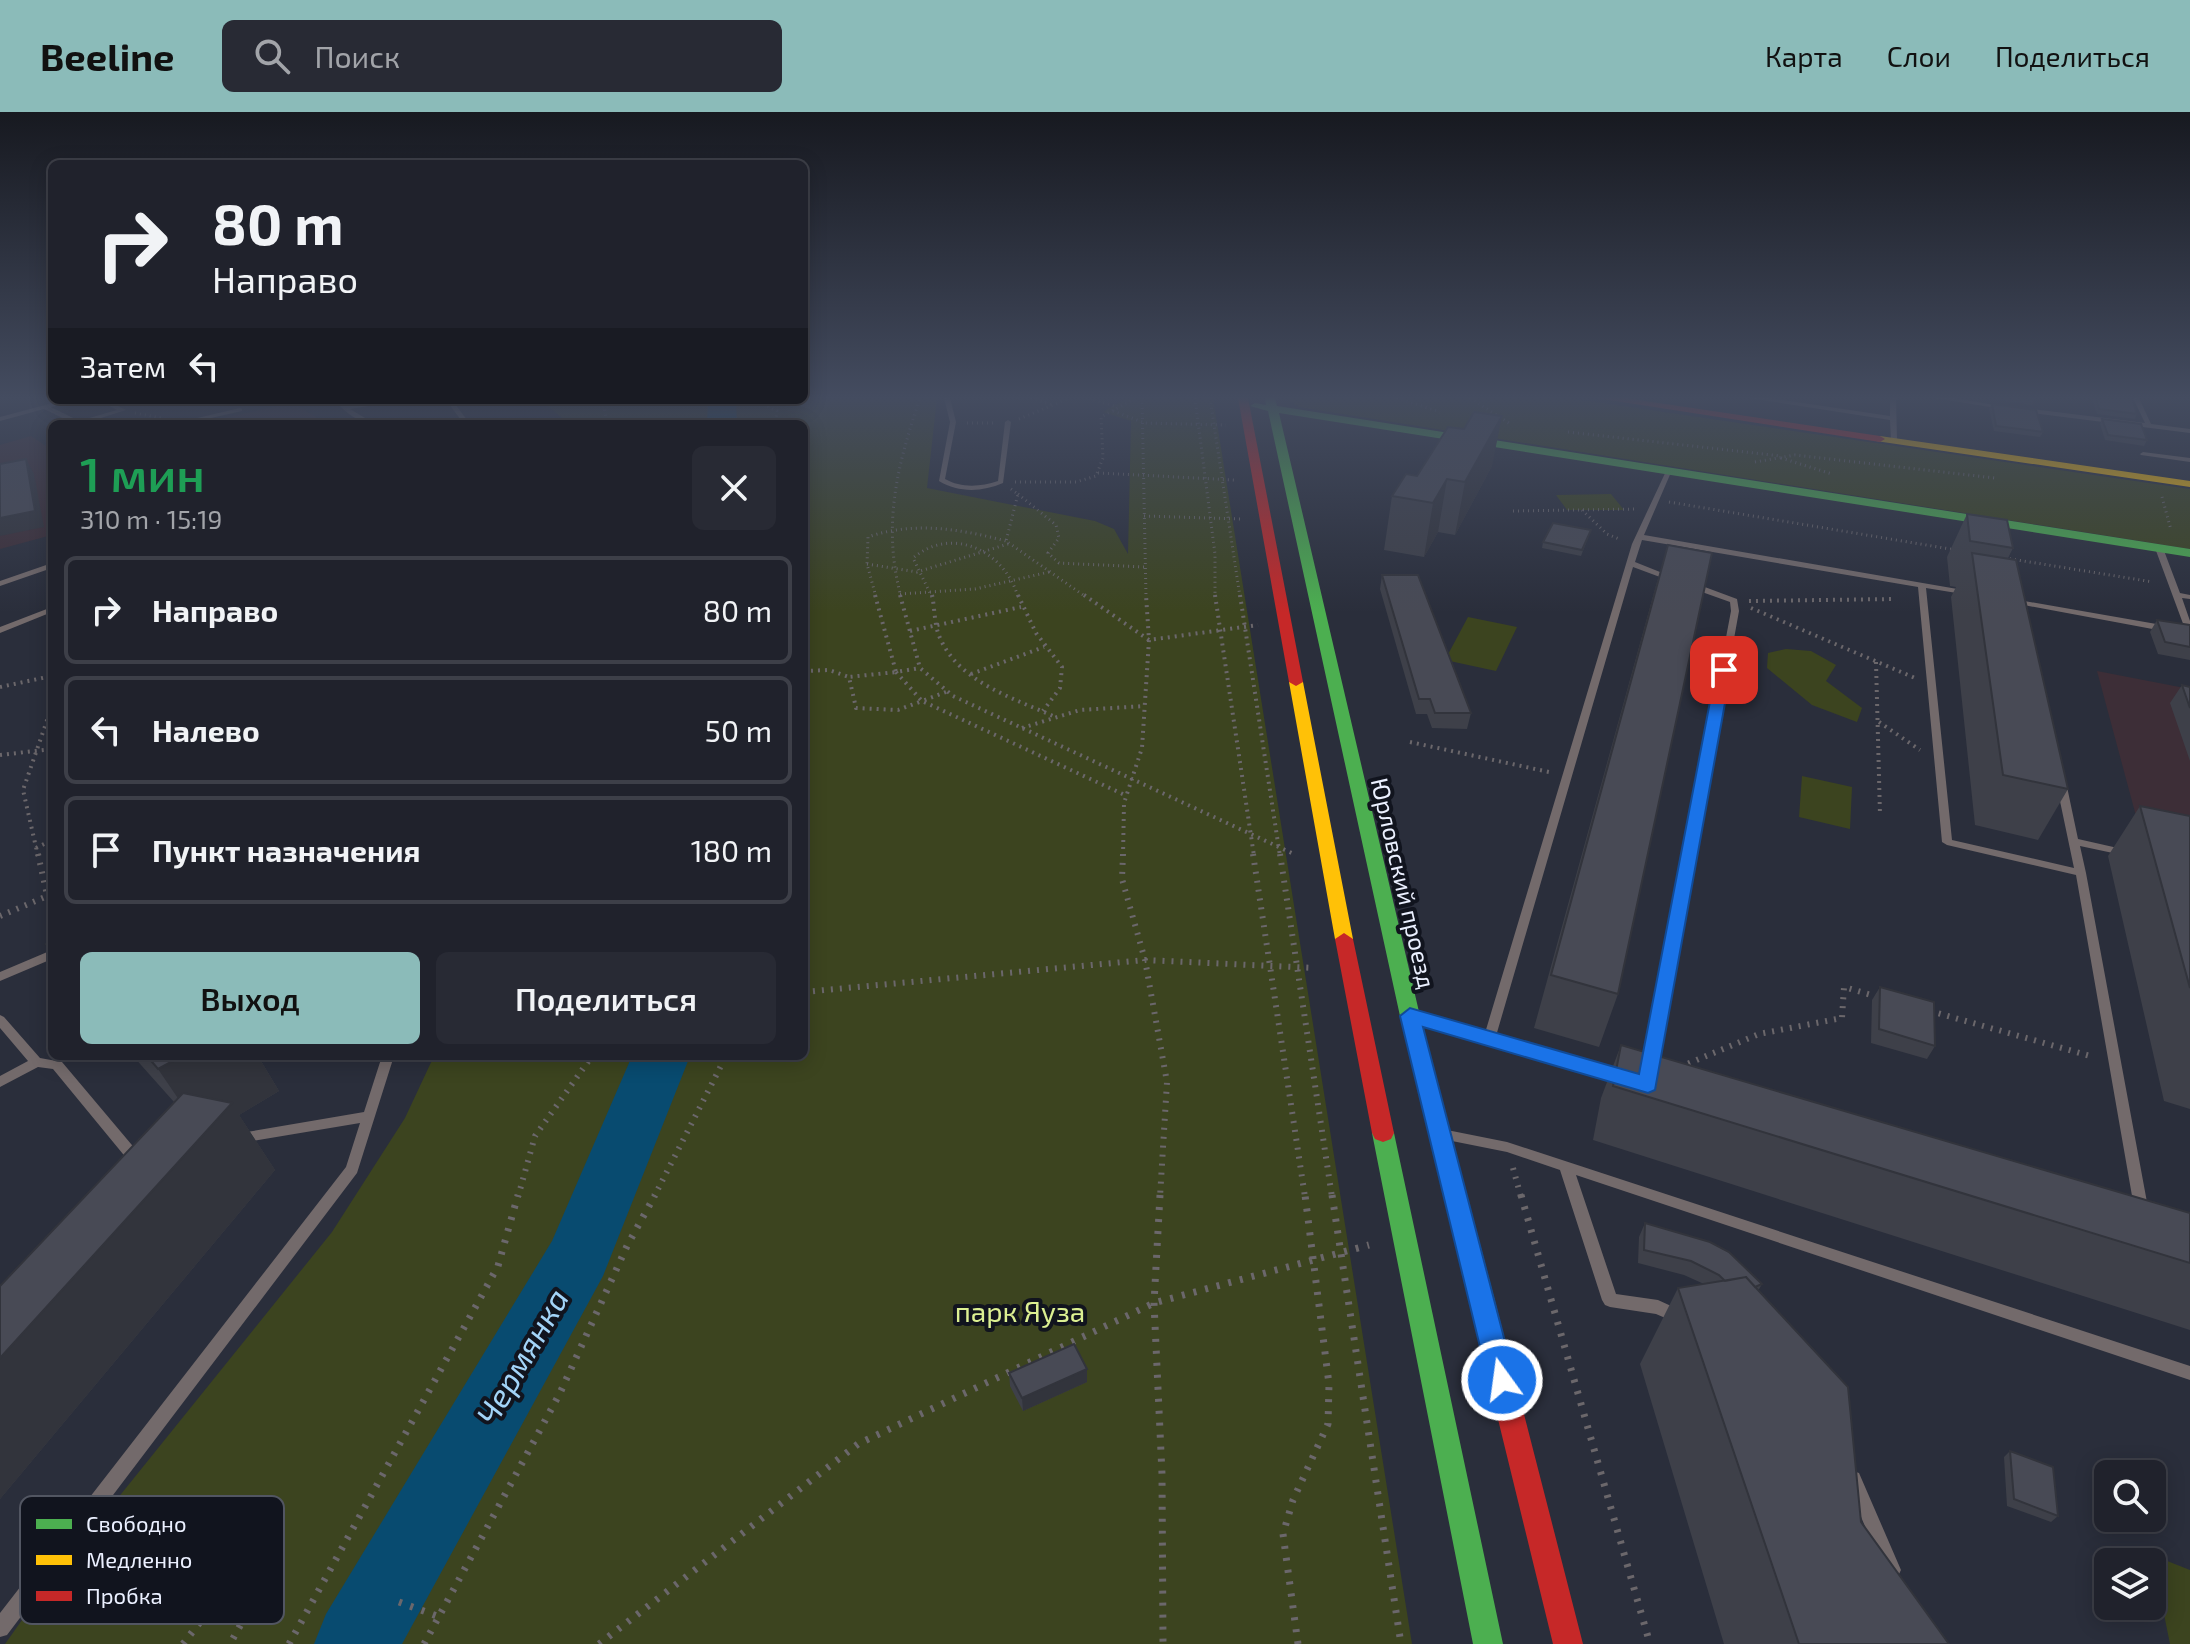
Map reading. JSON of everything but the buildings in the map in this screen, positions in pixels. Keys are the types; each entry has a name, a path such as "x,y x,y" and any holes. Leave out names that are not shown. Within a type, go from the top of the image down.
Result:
{"main road":[{"path":"1257,469 1347,955 1488,1644"},
{"name":"Юрловский проезд","path":"1286,469 1410,1016 1568,1644"},
{"path":"1666,469 2166,545 2190,553"},
{"path":"2090,469 2190,484"}],"lane":[{"path":"943,469 941,480 968,488 1001,482 1002,469"},
{"path":"1489,1039 1630,563 1652,504 1669,470"},
{"path":"1637,541 1980,595"},
{"path":"1995,598 2190,633 2175,590 2166,545"},
{"path":"1410,1016 1640,1082 1734,601 1630,563"},
{"path":"0,584 48,566"},
{"path":"1922,585 1947,842 2081,873"},
{"path":"2175,590 2190,597"},
{"path":"2024,603 2027,618"},
{"path":"0,630 48,611"},
{"path":"2058,766 2081,873 2145,1229 2130,1225"},
{"path":"2073,841 2146,857"},
{"path":"0,977 48,956"},
{"path":"0,1020 36,1062"},
{"path":"101,1496 352,1169 387,1060"},
{"path":"0,1082 36,1062 57,1065 144,1169"},
{"path":"228,1140 369,1116"},
{"path":"1439,1133 1507,1147 2190,1373"},
{"path":"1566,1167 1610,1300 1658,1307 1699,1325"},
{"path":"1845,1460 1900,1587"},
{"path":"0,1628 20,1602"}],"path":[{"path":"897,469 892,530 894,570 920,668 947,691 1296,855"},
{"path":"1001,482 1079,483 1094,479 1098,469"},
{"path":"1145,469 1144,567 1149,640 1142,748 1127,796 1122,879 1145,960 1167,1082 1154,1303 1162,1474 1163,1644"},
{"path":"1204,469 1219,629 1329,1384 1328,1424 1293,1500 1283,1534 1287,1584 1298,1644"},
{"path":"1222,469 1401,1644"},
{"path":"1917,469 2000,478"},
{"path":"1098,473 1235,480"},
{"path":"1001,482 1056,525 1059,538 1048,553 1059,563 1144,567"},
{"path":"2158,489 2163,499 2166,545"},
{"path":"1008,542 1018,494"},
{"path":"2148,497 2176,501"},
{"path":"1513,511 1582,510 1652,504 1969,552"},
{"path":"1582,510 1607,534 1637,541"},
{"path":"1144,516 1241,519"},
{"path":"1127,796 922,701 906,687 896,672 867,564 868,537 892,530 955,531 1008,542 1149,640 1258,625"},
{"path":"1043,711 1060,688 1062,667 1044,647 1021,607 1009,571 985,552 955,542 934,544 920,550 913,558 917,572 929,585 936,626 955,665 971,674 1043,711 1053,716"},
{"path":"867,564 917,572 1008,542"},
{"path":"2000,557 2175,590"},
{"path":"900,594 930,595 1013,582 1050,572"},
{"path":"1734,601 1923,599"},
{"path":"1734,601 1930,685"},
{"path":"910,631 1021,607"},
{"path":"971,674 1044,647"},
{"path":"1876,662 1880,815"},
{"path":"808,671 829,670 849,677 920,668"},
{"path":"0,687 48,677"},
{"path":"849,677 856,708 898,710 947,691"},
{"path":"1022,728 1053,716 1145,706"},
{"path":"48,717 23,790 48,888"},
{"path":"1878,721 1939,764"},
{"path":"1410,742 1567,776"},
{"path":"0,755 48,750"},
{"path":"36,848 48,842"},
{"path":"0,916 48,896"},
{"path":"808,992 1145,960 1315,968"},
{"path":"1640,1082 1721,1045 1806,1020 1842,1018 1844,987 1889,1000"},
{"path":"1919,1008 2115,1063"},
{"path":"289,1644 498,1266 535,1136 589,1060"},
{"path":"424,1644 560,1393 627,1246 696,1120 724,1060"},
{"path":"1507,1147 1650,1644"},
{"path":"599,1644 858,1444 1154,1303 1369,1245"},
{"path":"399,1602 437,1616"},
{"path":"183,1644 198,1624"},
{"path":"230,1644 241,1624"}],"shaded area":[{"path":"0,469 48,469 48,536 0,549"},
{"path":"2097,671 2190,689 2190,852 2143,842"}],"green space":[{"name":"парк Яуза","path":"808,469 929,469 927,488 1095,521 1114,529 1128,554 1130,469 1224,469 1412,1644 5,1644 20,1623 284,1624 284,1496 119,1496 332,1232 405,1118 432,1060 808,1060"},
{"path":"1691,469 2057,469 2190,489 2190,549"},
{"path":"1611,494 1624,510 1567,510 1556,495"},
{"path":"1468,617 1517,627 1496,671 1445,660"},
{"path":"1786,649 1811,651 1836,665 1826,681 1862,708 1857,722 1812,705 1767,668 1768,653"},
{"path":"1802,776 1852,787 1850,829 1799,817"},
{"path":"2166,1561 2190,1570 2190,1644 2170,1644 2165,1620"}],"waterway":[{"name":"Чермянка","path":"356,1644 579,1256 659,1060"}],"traffic: fast":[{"path":"1286,469 1410,1016 1484,1309"},
{"path":"1659,469 2190,553"},
{"path":"1383,1133 1488,1644"}],"traffic: slow":[{"path":"2090,469 2190,484"},
{"path":"1296,682 1344,939"}],"traffic: jam":[{"path":"1256,469 1296,682"},
{"path":"1344,939 1383,1133"},
{"path":"1484,1309 1568,1644"}],"route":[{"path":"1502,1380 1410,1016 1648,1084 1724,670"}]}
